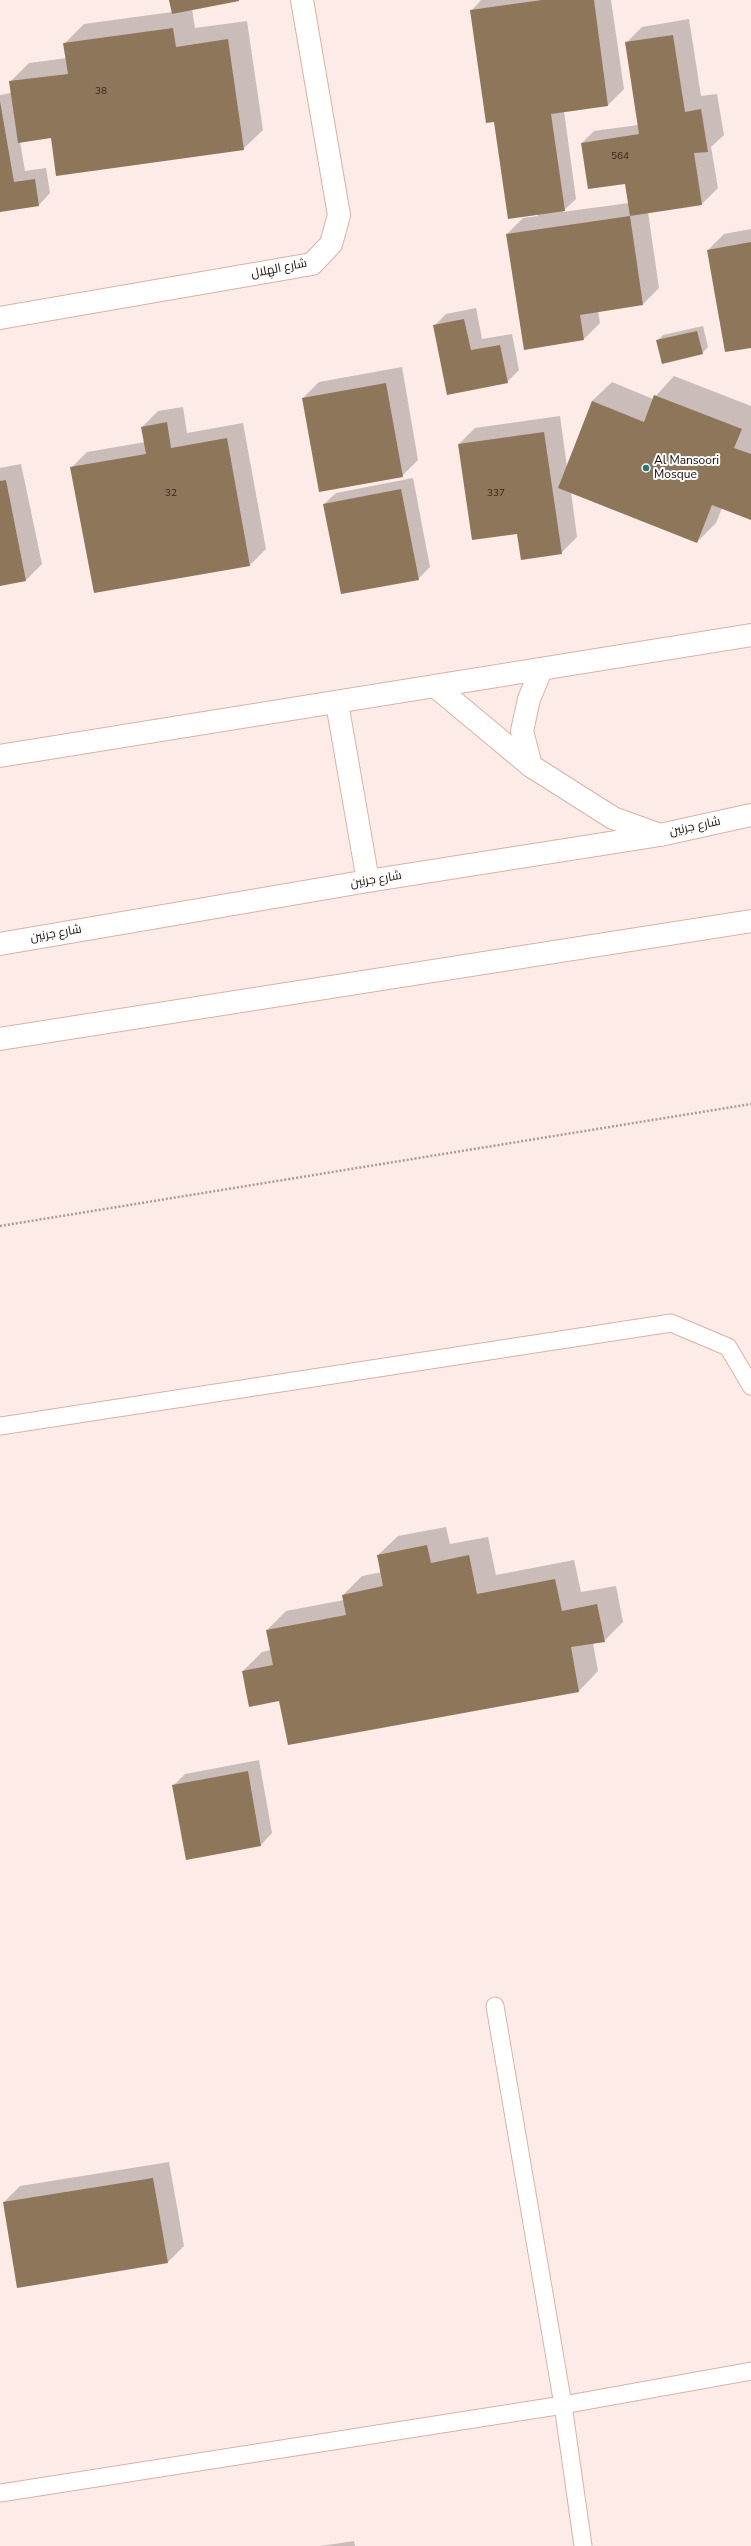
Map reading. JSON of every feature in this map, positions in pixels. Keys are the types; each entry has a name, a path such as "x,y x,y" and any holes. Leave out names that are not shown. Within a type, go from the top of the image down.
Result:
{"street":[{"name":"شارع الهِلال","path":"0,318 312,264 331,244 339,215 302,0"},
{"path":"0,756 436,687 751,635"},
{"path":"531,766 522,731 529,699 541,670"},
{"path":"436,687 531,766 613,818 660,835"},
{"path":"337,702 368,881"},
{"name":"شارع جرنين","path":"0,944 368,881 660,835 751,815"},
{"path":"0,1039 751,921"}],"lane":[{"path":"0,1426 671,1323 728,1347 751,1386"},
{"path":"495,2006 563,2405 583,2546"},
{"path":"0,2493 563,2405 751,2371"}],"path":[{"path":"0,1226 751,1104"}],"building":[{"path":"169,0 239,0 239,1 172,14"},
{"path":"542,0 594,0 608,106 551,114 565,211 508,219 494,122 486,123 470,10"},
{"path":"173,28 176,47 228,39 244,150 56,176 51,138 18,143 9,81 68,74 63,43"},
{"path":"673,35 685,112 701,109 708,152 694,153 702,205 630,216 625,184 588,189 581,143 639,134 625,42"},
{"path":"0,101 14,182 35,179 39,206 0,212"},
{"path":"630,216 643,305 580,315 584,340 524,350 506,234"},
{"path":"751,242 751,348 725,352 707,250"},
{"path":"464,319 471,350 500,345 508,383 447,395 433,325"},
{"path":"697,331 703,354 662,364 656,340"},
{"path":"386,383 403,477 319,492 302,398"},
{"name":"Al Mansoori Mosque","path":"654,395 742,429 734,448 751,454 751,520 712,505 697,543 558,488 592,401 644,422"},
{"path":"167,422 171,448 227,438 250,566 94,593 70,467 146,454 141,427"},
{"path":"544,432 562,554 521,560 517,534 472,540 458,444"},
{"path":"6,480 26,581 0,586 0,481"},
{"path":"401,489 419,580 341,594 323,504"},
{"path":"427,1545 431,1563 469,1555 477,1594 555,1579 562,1611 597,1604 605,1642 571,1647 579,1692 288,1745 279,1701 249,1707 242,1671 273,1665 266,1630 346,1615 342,1595 383,1586 377,1555"},
{"path":"248,1771 261,1846 186,1860 172,1785"},
{"path":"153,2178 168,2263 17,2288 3,2202"}],"place":[{"name":"Al Mansoori Mosque","path":"646,468"}]}
